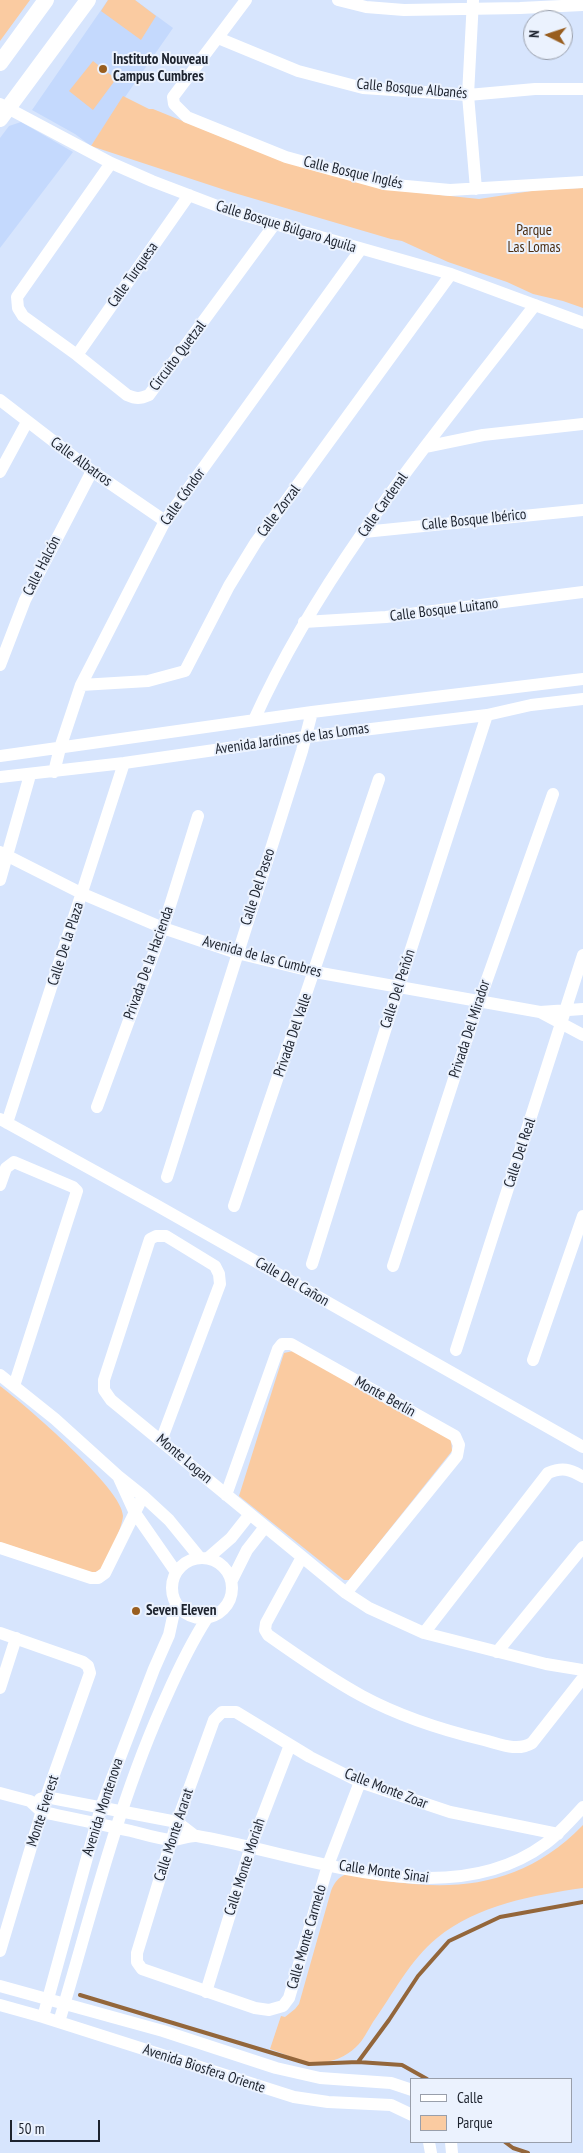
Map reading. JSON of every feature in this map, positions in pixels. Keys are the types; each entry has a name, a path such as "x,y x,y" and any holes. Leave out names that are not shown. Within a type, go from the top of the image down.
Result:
{"main road":[{"path":"0,63 46,0"},
{"path":"3,111 79,3"}],"street":[{"path":"218,38 246,0"},
{"path":"338,0 366,8 404,10 473,4 583,5"},
{"path":"473,4 468,95 476,190"},
{"name":"Calle Bosque Albanés","path":"218,38 298,71 364,88 468,95 512,90 583,89"},
{"name":"Calle Bosque Inglés","path":"218,38 173,97 174,104 187,117 286,157 384,184 450,190 476,190 583,182"},
{"name":"Calle Bosque Búlgaro Aguila","path":"3,111 111,163 233,212 451,274 583,323"},
{"name":"Circuito Quetzal","path":"111,163 17,297 18,308 23,316 77,355 127,395 140,399 148,395 274,225"},
{"name":"Calle Turquesa","path":"77,355 189,195"},
{"name":"Calle Cóndor","path":"54,772 81,685 165,521 361,249"},
{"name":"Calle Zorzal","path":"81,685 148,681 185,670 229,586 256,542 451,274"},
{"name":"Calle Cardenal","path":"254,720 268,688 304,622 364,532 425,446 535,305"},
{"name":"Calle Albatros","path":"0,400 92,471 165,521"},
{"path":"0,472 27,422"},
{"path":"425,446 483,435 583,424"},
{"name":"Calle Halcón","path":"0,665 25,600 92,471"},
{"name":"Calle Bosque Ibérico","path":"364,532 583,510"},
{"name":"Calle Bosque Luitano","path":"304,622 425,612 583,592"},
{"name":"Avenida Jardines de las Lomas","path":"0,756 312,712 583,679"},
{"name":"Avenida Jardines de las Lomas","path":"0,777 54,772 305,737 487,715 531,704 583,700"},
{"name":"Calle Del Paseo","path":"167,1177 302,751 312,712"},
{"name":"Calle Del Peñón","path":"312,1264 399,986 487,715"},
{"name":"Calle De la Plaza","path":"3,1121 83,894 124,763"},
{"path":"0,880 4,854 30,775"},
{"name":"Privada Del Valle","path":"234,1206 379,779"},
{"name":"Privada Del Mirador","path":"393,1266 479,1002 553,794"},
{"name":"Privada De la Hacienda","path":"97,1107 163,928 198,816"},
{"name":"Avenida de las Cumbres","path":"4,854 83,894 163,928 237,953 315,972 540,1012 583,1009"},
{"name":"Calle Del Real","path":"456,1350 583,955"},
{"name":"Avenida de las Cumbres","path":"540,1012 561,1025 583,1035"},
{"name":"Calle Del Cañon","path":"3,1121 156,1204 583,1447"},
{"path":"0,1184 10,1163 21,1164 73,1187 77,1191 14,1386"},
{"path":"533,1360 583,1216"},
{"name":"Monte Logan","path":"161,1441 220,1284 214,1266 166,1236 156,1236 150,1239 104,1380 104,1390 111,1400 346,1593 369,1608 424,1633 546,1664 583,1670"},
{"name":"Monte Berlín","path":"226,1494 278,1349 282,1344 291,1344 455,1436 460,1445 456,1456 346,1593"},
{"path":"0,1375 55,1419 143,1496 169,1520 204,1558 223,1565 232,1580 233,1588 228,1604 222,1611 207,1618 189,1615 176,1603 172,1587 176,1572 190,1560 204,1558 231,1538 250,1514"},
{"path":"424,1633 548,1473 557,1469 569,1469 583,1477"},
{"path":"118,1476 134,1513 176,1572"},
{"path":"0,1548 91,1578 98,1578 105,1573 143,1496"},
{"path":"232,1580 247,1550 265,1527"},
{"path":"497,1652 583,1548"},
{"path":"302,1557 266,1623 265,1630 268,1635 310,1665 362,1696 418,1721 470,1737 523,1748 532,1742 583,1678"},
{"name":"Avenida Montenova","path":"43,2016 101,1808 154,1669 170,1635 176,1603"},
{"name":"Avenida Montenova","path":"59,2022 121,1811 150,1731 192,1642 207,1618"},
{"path":"0,1633 16,1638 0,1688"},
{"name":"Monte Everest","path":"0,1951 46,1797 90,1673 88,1666 83,1662 16,1638"},
{"name":"Calle Monte Zoar","path":"226,1712 236,1712 290,1745 360,1782 450,1812 558,1834"},
{"name":"Calle Monte Ararat","path":"206,1992 145,1971 139,1966 137,1953 177,1822 214,1720 218,1714 226,1712"},
{"name":"Calle Monte Moriah","path":"206,1992 250,1849 290,1745"},
{"name":"Calle Monte Carmelo","path":"206,1992 263,2009 283,2006 289,1998 328,1864 360,1782"},
{"path":"0,1793 30,1801 42,1812 96,1824 172,1840 195,1836"},
{"path":"30,1801 46,1797 177,1822 195,1836"},
{"name":"Calle Monte Sinai","path":"195,1836 250,1849 409,1878 454,1878 486,1872 518,1860 544,1845 558,1834 583,1807"},
{"name":"Avenida Biosfera Oriente","path":"0,1986 163,2031 276,2068 320,2078 392,2083 410,2089"},
{"name":"Avenida Biosfera Oriente","path":"0,2005 43,2016 294,2097 328,2102 391,2105 410,2114"}],"shaded area":[{"name":"Instituto Nouveau Campus Cumbres","path":"108,0 135,0 173,28 91,146 75,134 32,110"},
{"path":"21,122 73,152 0,248 0,138 9,126"}],"green space":[{"path":"0,0 30,0 0,41"},
{"path":"108,0 135,0 156,16 141,40 101,11"},
{"path":"93,61 116,79 93,110 69,91"},
{"name":"Parque Las Lomas","path":"123,96 149,109 254,150 383,189 479,199 538,190 583,188 583,308 533,294 507,282 448,262 402,241 231,192 91,146"},
{"path":"293,1351 451,1440 452,1451 349,1580 344,1580 239,1496 284,1353"},
{"path":"0,1386 49,1428 91,1468 119,1504 123,1516 122,1521 105,1568 93,1573 0,1542"},
{"path":"583,1825 583,1888 507,1903 470,1917 437,1938 418,1956 361,2042 352,2051 343,2056 328,2061 312,2063 270,2049 281,2016 285,2017 299,2004 331,1891 341,1877 347,1874 412,1884 443,1885 473,1883 502,1876 530,1865 557,1848"}],"waterway":[{"path":"358,2062 418,1976 449,1941 500,1917 583,1902"},
{"path":"80,1995 309,2064 358,2062 402,2065 425,2078"},
{"path":"506,2143 513,2148 528,2153"}],"place":[{"name":"Instituto Nouveau Campus Cumbres","path":"103,69"},
{"name":"Seven Eleven","path":"136,1611"}]}
